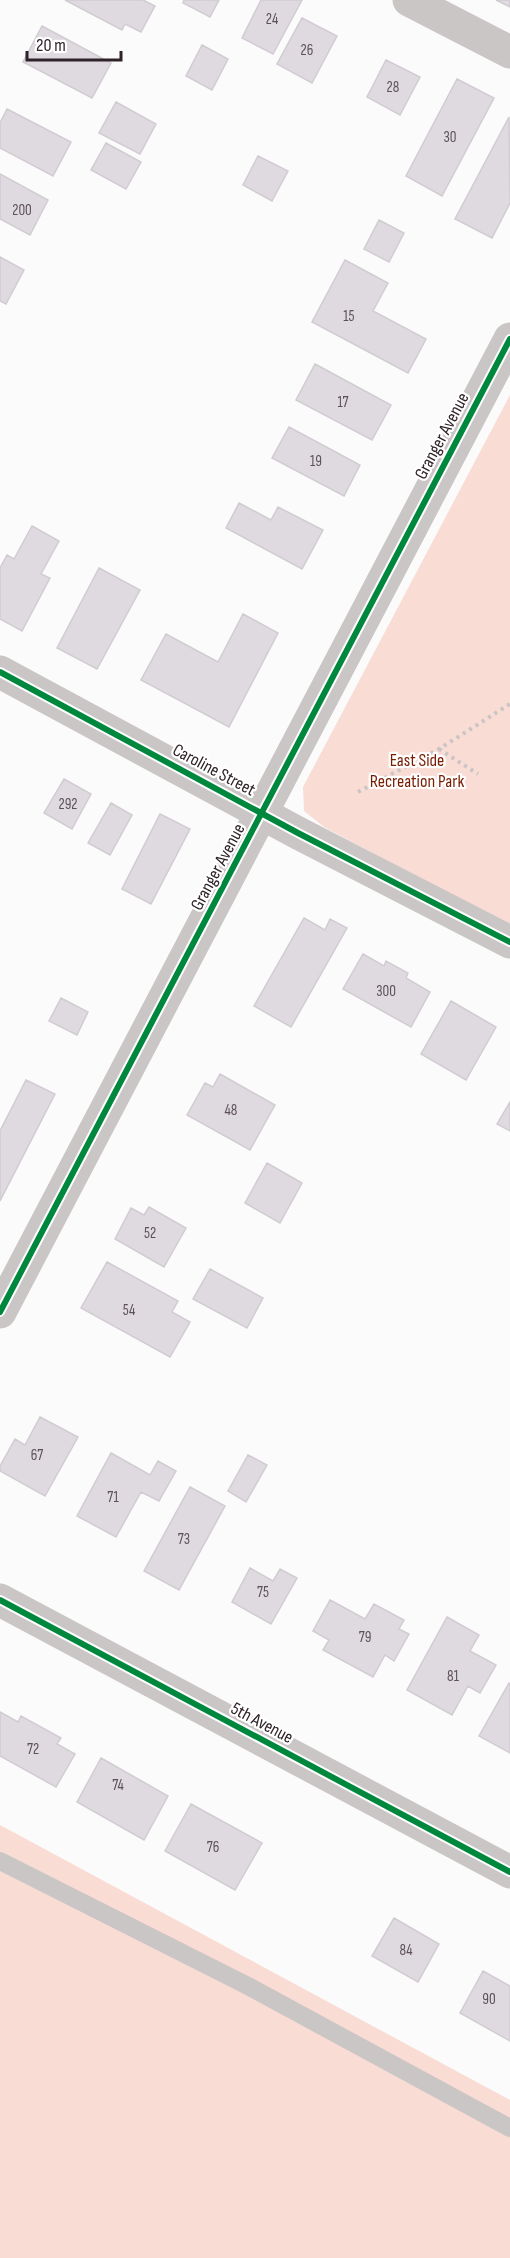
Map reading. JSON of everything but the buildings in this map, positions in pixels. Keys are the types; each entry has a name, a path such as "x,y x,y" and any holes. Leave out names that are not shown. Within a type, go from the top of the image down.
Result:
{"street":[{"path":"417,2 510,52"},
{"name":"Granger Avenue","path":"0,1312 510,339"},
{"name":"Caroline Street","path":"0,672 510,942"},
{"name":"5th Avenue","path":"0,1600 510,1872"}],"lane":[{"path":"0,1861 248,1986 510,2128"}],"path":[{"path":"358,792 439,749 510,704"},
{"path":"439,749 478,774"}],"green space":[{"name":"East Side Recreation Park","path":"510,395 510,926 324,827 304,811 303,787"},
{"path":"0,1825 510,2100 510,2258 0,2258"}],"cycle path":[{"path":"0,1312 510,339"},
{"path":"0,672 298,833 510,942"},
{"path":"0,1600 510,1872"}]}
